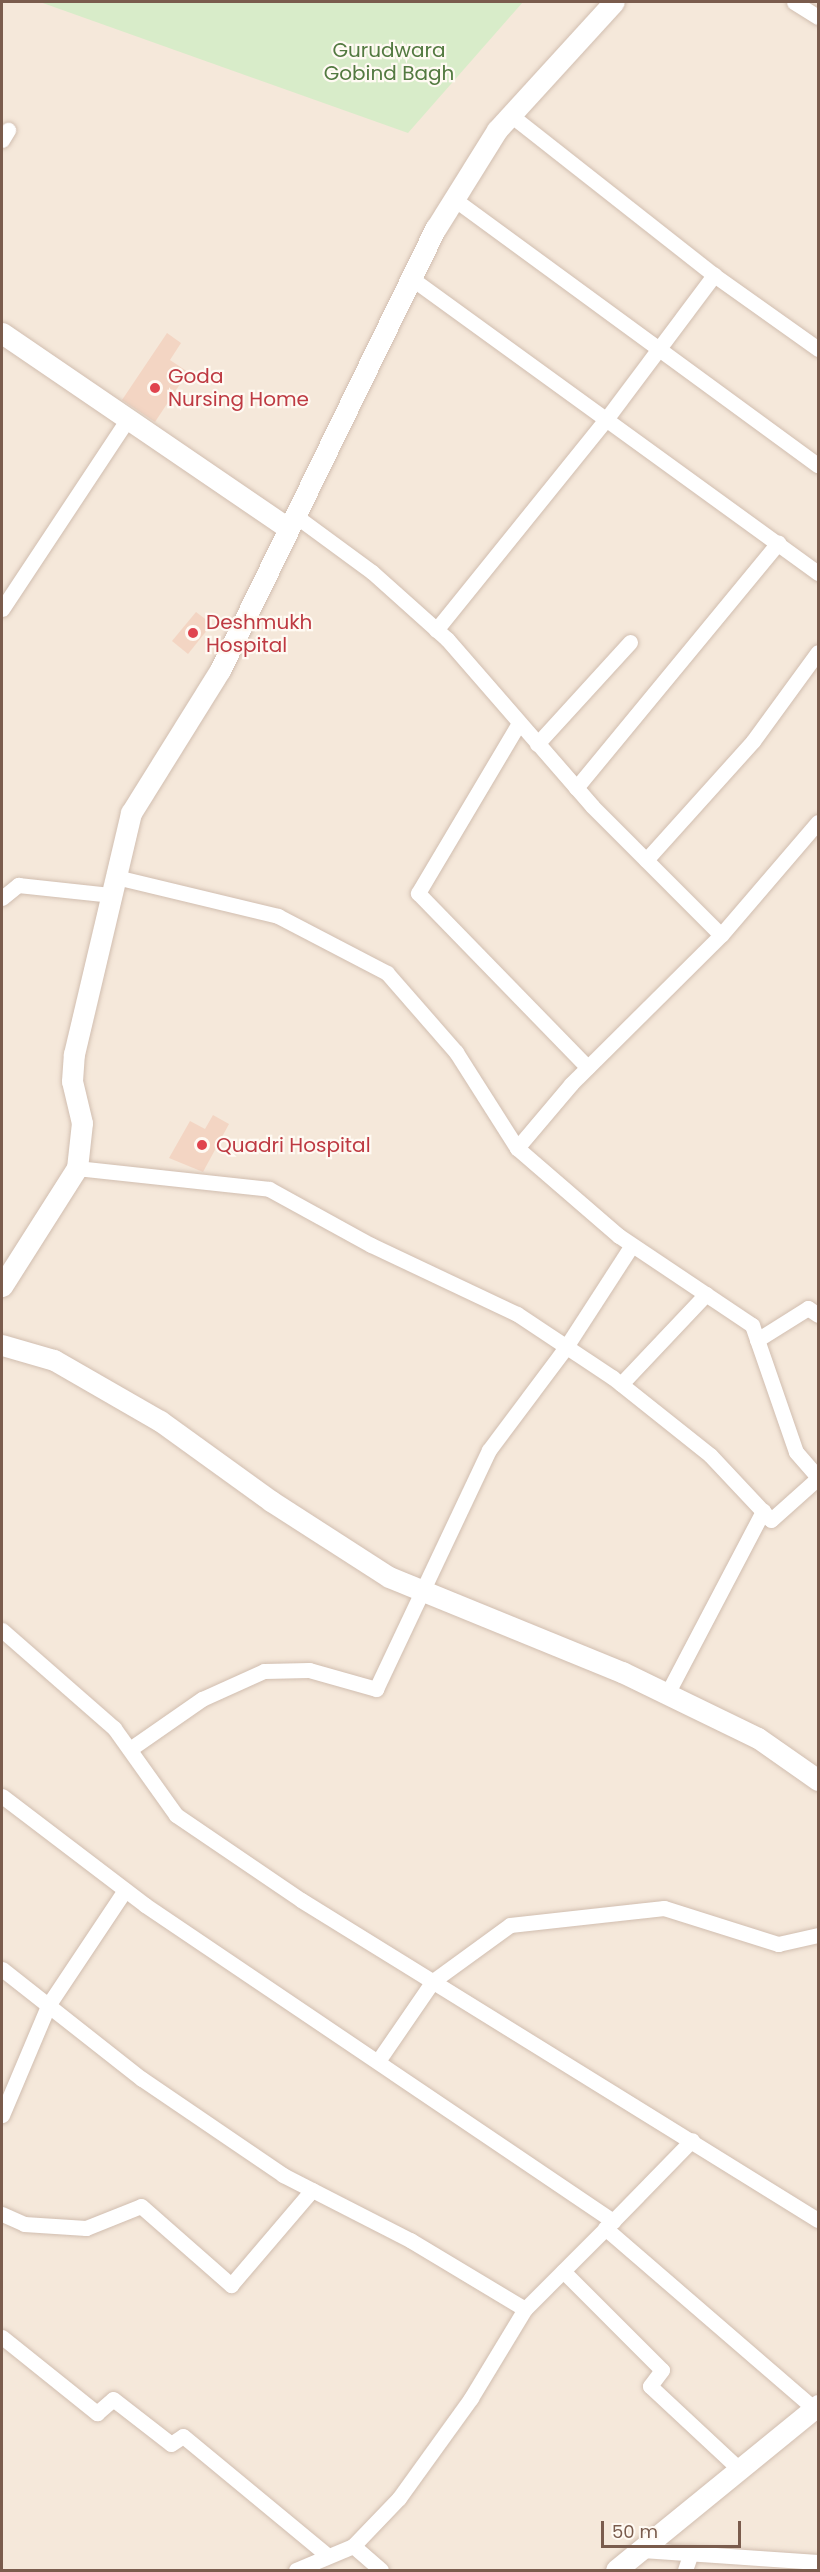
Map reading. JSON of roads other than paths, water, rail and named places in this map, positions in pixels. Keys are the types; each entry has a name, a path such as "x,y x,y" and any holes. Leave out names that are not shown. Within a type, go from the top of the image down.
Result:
{"main road":[{"path":"2,1286 77,1168 82,1123 72,1081 74,1054 131,813 220,670 289,521 411,278 454,199 511,115 614,2"},
{"path":"2,333 127,420 289,521"},
{"path":"2,1345 54,1360 160,1421 271,1501 388,1577 667,1694 758,1738 819,1780"},
{"path":"616,2571 738,2468 817,2408"}],"street":[{"path":"795,2 819,17"},
{"path":"511,115 714,275 819,349"},
{"path":"454,199 658,350 819,465"},
{"path":"436,630 608,418 714,275"},
{"path":"411,278 608,418 819,573"},
{"path":"2,609 127,420"},
{"path":"289,521 372,572 436,630 576,788 721,934"},
{"path":"576,788 778,543"},
{"path":"537,744 630,642"},
{"path":"646,860 753,741 819,652"},
{"path":"519,723 418,893 587,1067"},
{"path":"517,1148 587,1067 721,934 819,822"},
{"path":"2,898 18,885 114,886 278,916 387,973 456,1053 517,1148 632,1245 752,1324 796,1452 819,1478 771,1520 710,1455 621,1384 517,1314 371,1245 269,1189 77,1168"},
{"path":"130,1749 202,1699 264,1671 309,1670 376,1689 489,1450 566,1347 632,1245"},
{"path":"621,1384 706,1294"},
{"path":"757,1340 807,1308 819,1315"},
{"path":"667,1694 763,1511"},
{"path":"2,1630 114,1728 177,1815 301,1900 819,2220"},
{"path":"2,1796 125,1890 378,2061 609,2224 817,2408"},
{"path":"2,2115 49,2004 125,1890"},
{"path":"378,2061 433,1981 510,1924 664,1908 778,1944 819,1935"},
{"path":"2,1969 142,2079 312,2190 410,2240 525,2309"},
{"path":"296,2571 353,2546 399,2498 471,2398 525,2309 692,2140"},
{"path":"2,2214 24,2224 86,2228 141,2206 231,2285 312,2190"},
{"path":"563,2271 662,2370 650,2386 738,2468"},
{"path":"2,2337 97,2413 113,2399 171,2444 183,2436 328,2556"},
{"path":"353,2546 381,2571"},
{"path":"642,2550 819,2562"},
{"path":"686,2571 691,2553"}],"place":[{"name":"Goda Nursing Home","path":"155,388"},
{"name":"Deshmukh Hospital","path":"193,633"},
{"name":"Quadri Hospital","path":"202,1145"}],"park label":[{"name":"Gurudwara Gobind Bagh","path":"389,62"}]}
